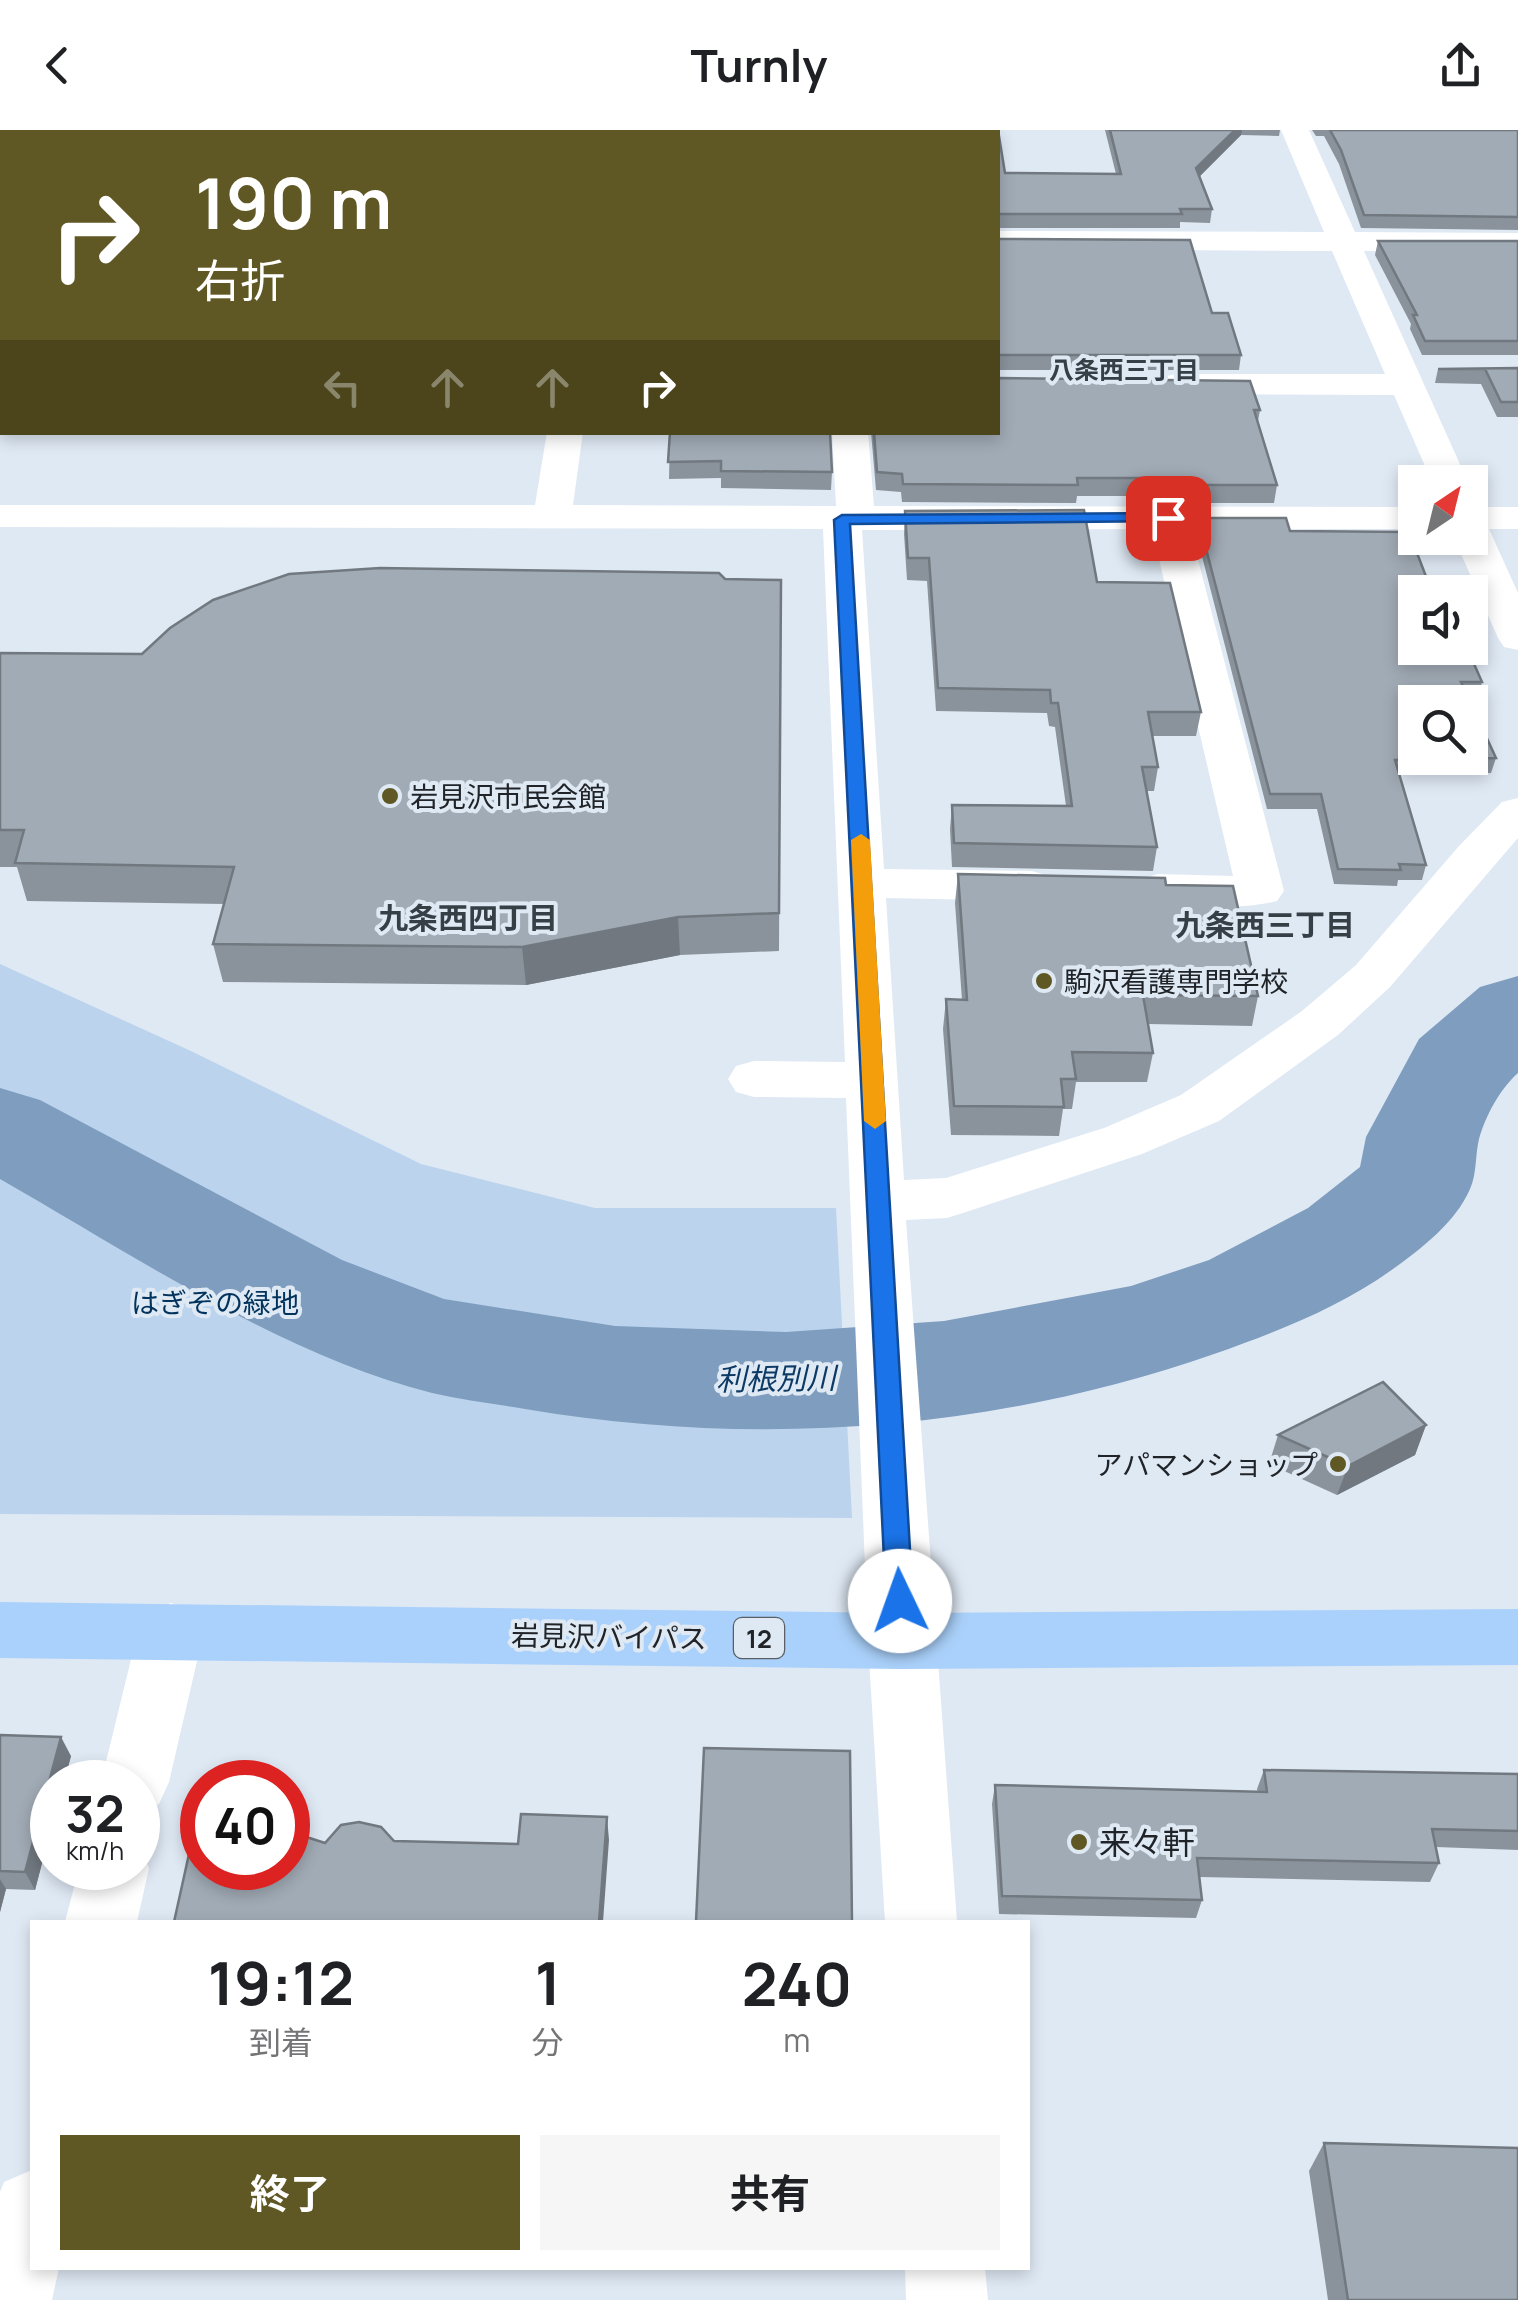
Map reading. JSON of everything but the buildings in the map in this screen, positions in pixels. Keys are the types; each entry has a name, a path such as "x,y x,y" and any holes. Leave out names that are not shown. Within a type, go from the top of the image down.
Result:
{"highway":[{"name":"岩見沢バイパス","path":"0,1630 901,1640 1518,1636"}],"street":[{"path":"1295,130 1442,465"},
{"path":"1000,240 1518,242"},
{"path":"1134,384 1402,377 1439,369"},
{"path":"552,518 565,435"},
{"path":"850,435 849,520 863,883 901,1640 921,1920"},
{"path":"0,516 1398,518"},
{"path":"863,883 1260,891 1168,518"},
{"path":"1488,518 1518,518"},
{"path":"1481,555 1518,638"},
{"path":"879,1210 948,1198 1123,1140 1200,1108 1320,1023 1373,976 1518,812"},
{"path":"754,1079 873,1080"},
{"path":"139,1760 171,1631"},
{"path":"101,1920 109,1890"},
{"path":"11,2300 30,2219"},
{"path":"945,2270 947,2300"}],"green space":[{"name":"はぎぞの緑地","path":"0,964 193,1052 421,1164 595,1208 836,1208 852,1518 0,1514"}],"waterway":[{"name":"利根別川","path":"0,1128 299,1293 433,1345 615,1375 786,1382 944,1370 1134,1333 1252,1293 1350,1239 1414,1186 1423,1137 1458,1066 1518,1012"}],"slow traffic":[{"path":"861,840 875,1121"}],"place":[{"name":"岩見沢市民会館","path":"390,796"},
{"name":"駒沢看護専門学校","path":"1044,981"},
{"name":"アパマンショップ","path":"1338,1464"},
{"name":"来々軒","path":"1079,1842"}],"district":[{"name":"八条西三丁目","path":"1124,369"},
{"name":"九条西四丁目","path":"468,917"},
{"name":"九条西三丁目","path":"1265,924"}],"route":[{"path":"900,1601 842,520 1168,518"}]}
